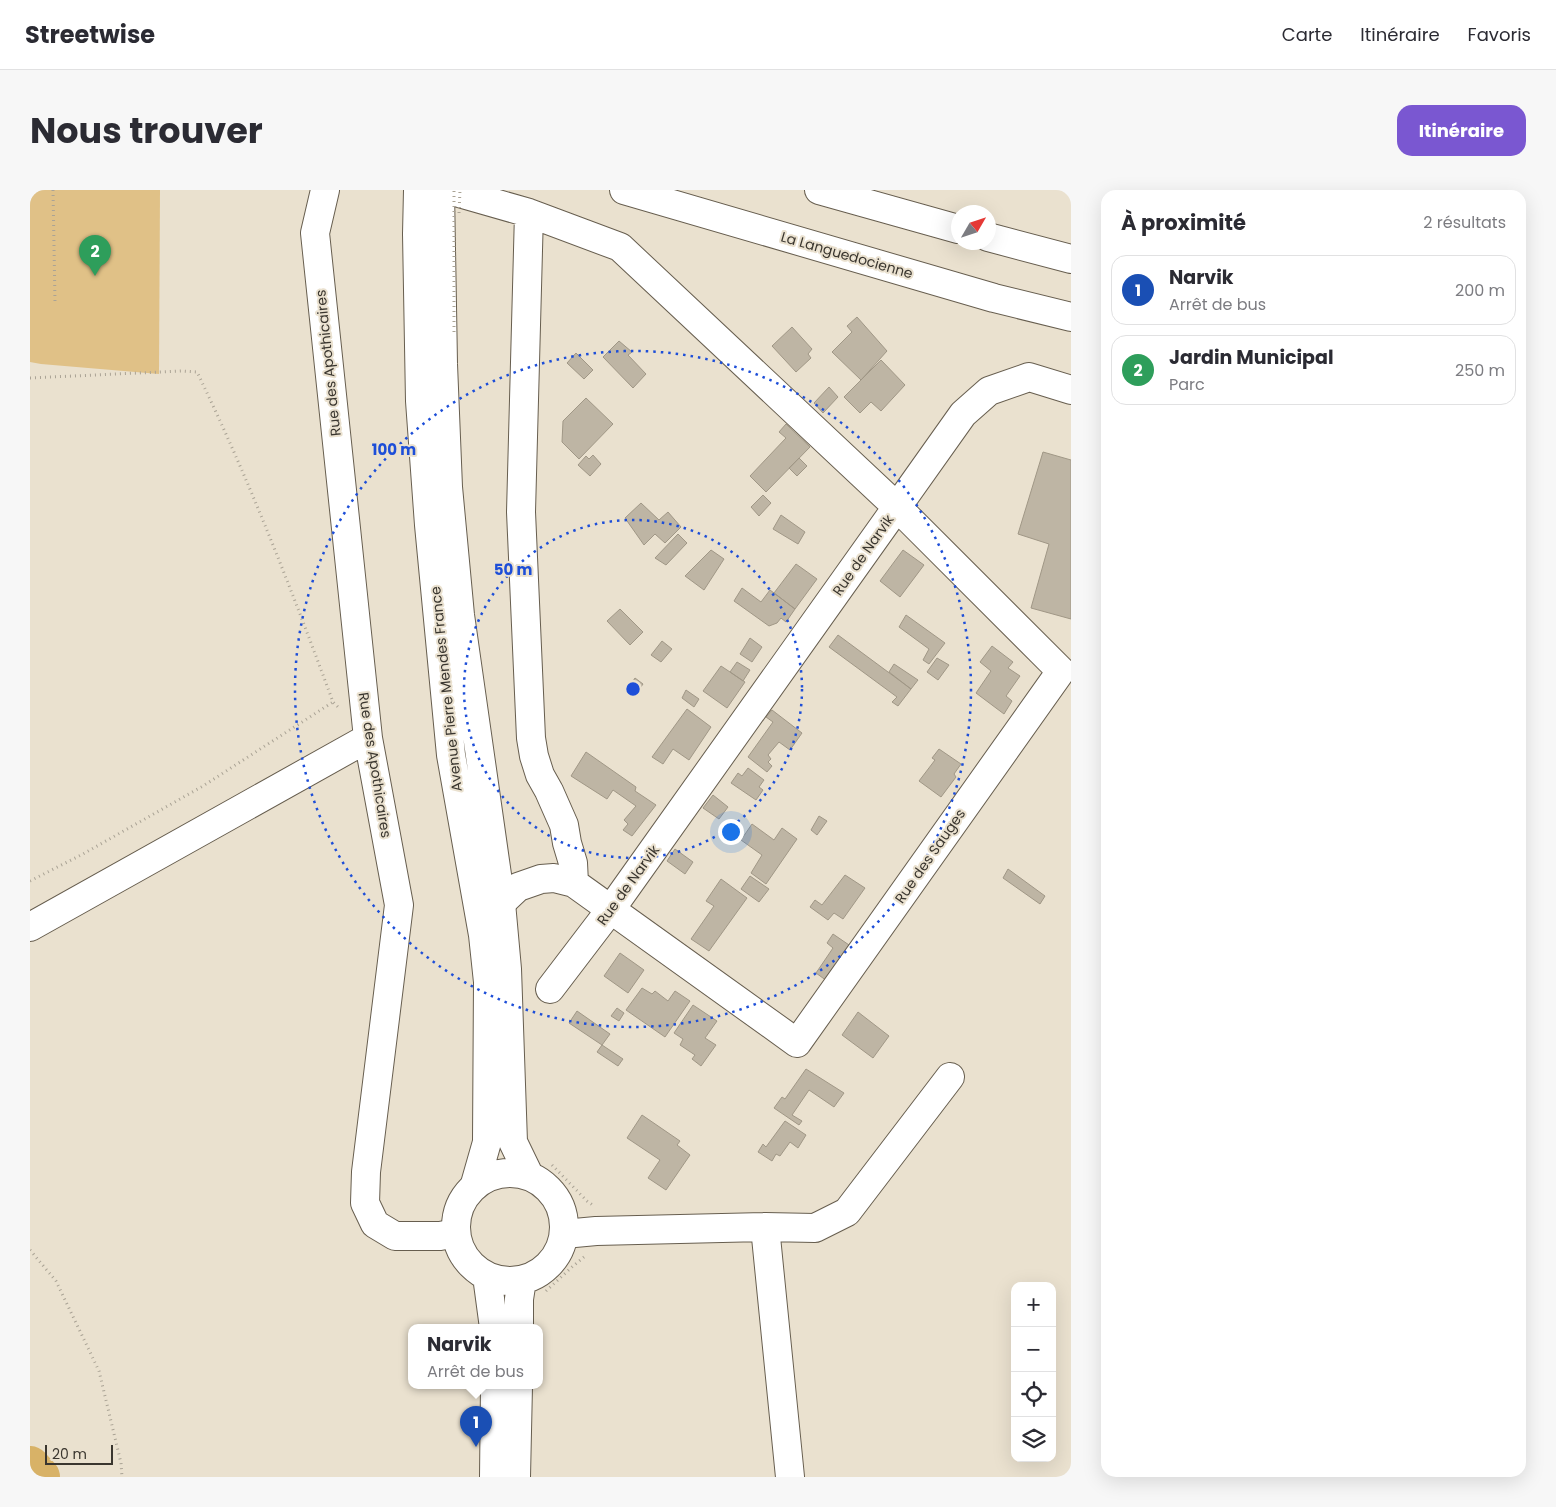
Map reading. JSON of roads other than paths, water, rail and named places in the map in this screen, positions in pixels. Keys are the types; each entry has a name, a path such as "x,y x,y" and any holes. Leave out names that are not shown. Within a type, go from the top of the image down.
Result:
{"main road":[{"name":"Rue des Apothicaires","path":"325,190 315,234 368,738 399,905 366,1172 365,1203 375,1224 395,1236 440,1236 456,1233"},
{"name":"Avenue Pierre Mendes France","path":"418,190 428,237 442,364 448,487 460,615 501,903 507,969 513,1142 540,1170"},
{"name":"Avenue Pierre Mendes France","path":"440,190 428,237 420,401 430,535 451,755 483,935 488,982 487,1142 476,1184"},
{"name":"La Languedocienne","path":"624,190 994,298 1071,318"},
{"path":"818,190 951,227"},
{"path":"454,202 529,213 522,512 531,738 540,775 550,791 564,825 573,863 574,883"},
{"name":"Rue de Narvik","path":"529,213 620,247 897,507 611,909 550,989"},
{"path":"996,239 1071,259"},
{"path":"897,507 963,414 989,390 1029,377 1071,390"},
{"name":"Rue des Sauges","path":"611,909 797,1043 1061,672 897,507"},
{"path":"30,926 368,738"},
{"path":"501,903 518,887 541,879 554,878 574,883 611,909"},
{"path":"564,1234 596,1231 765,1227 815,1228 847,1212 950,1077"},
{"path":"519,1324 519,1299 532,1288 538,1274 550,1264 560,1250 564,1234 564,1216 557,1198 545,1184 540,1170 492,1175 476,1184 464,1197 460,1206 457,1214 456,1233 461,1251 472,1266 488,1276 532,1288"},
{"path":"765,1227 790,1477"},
{"path":"488,1276 494,1324"},
{"path":"494,1477 495,1389"},
{"path":"516,1477 518,1389"}],"waterway":[{"path":"30,1466 40,1477"}],"place":[{"name":"Jardin Municipal","path":"95,276"},
{"name":"Narvik","path":"476,1447"}]}
